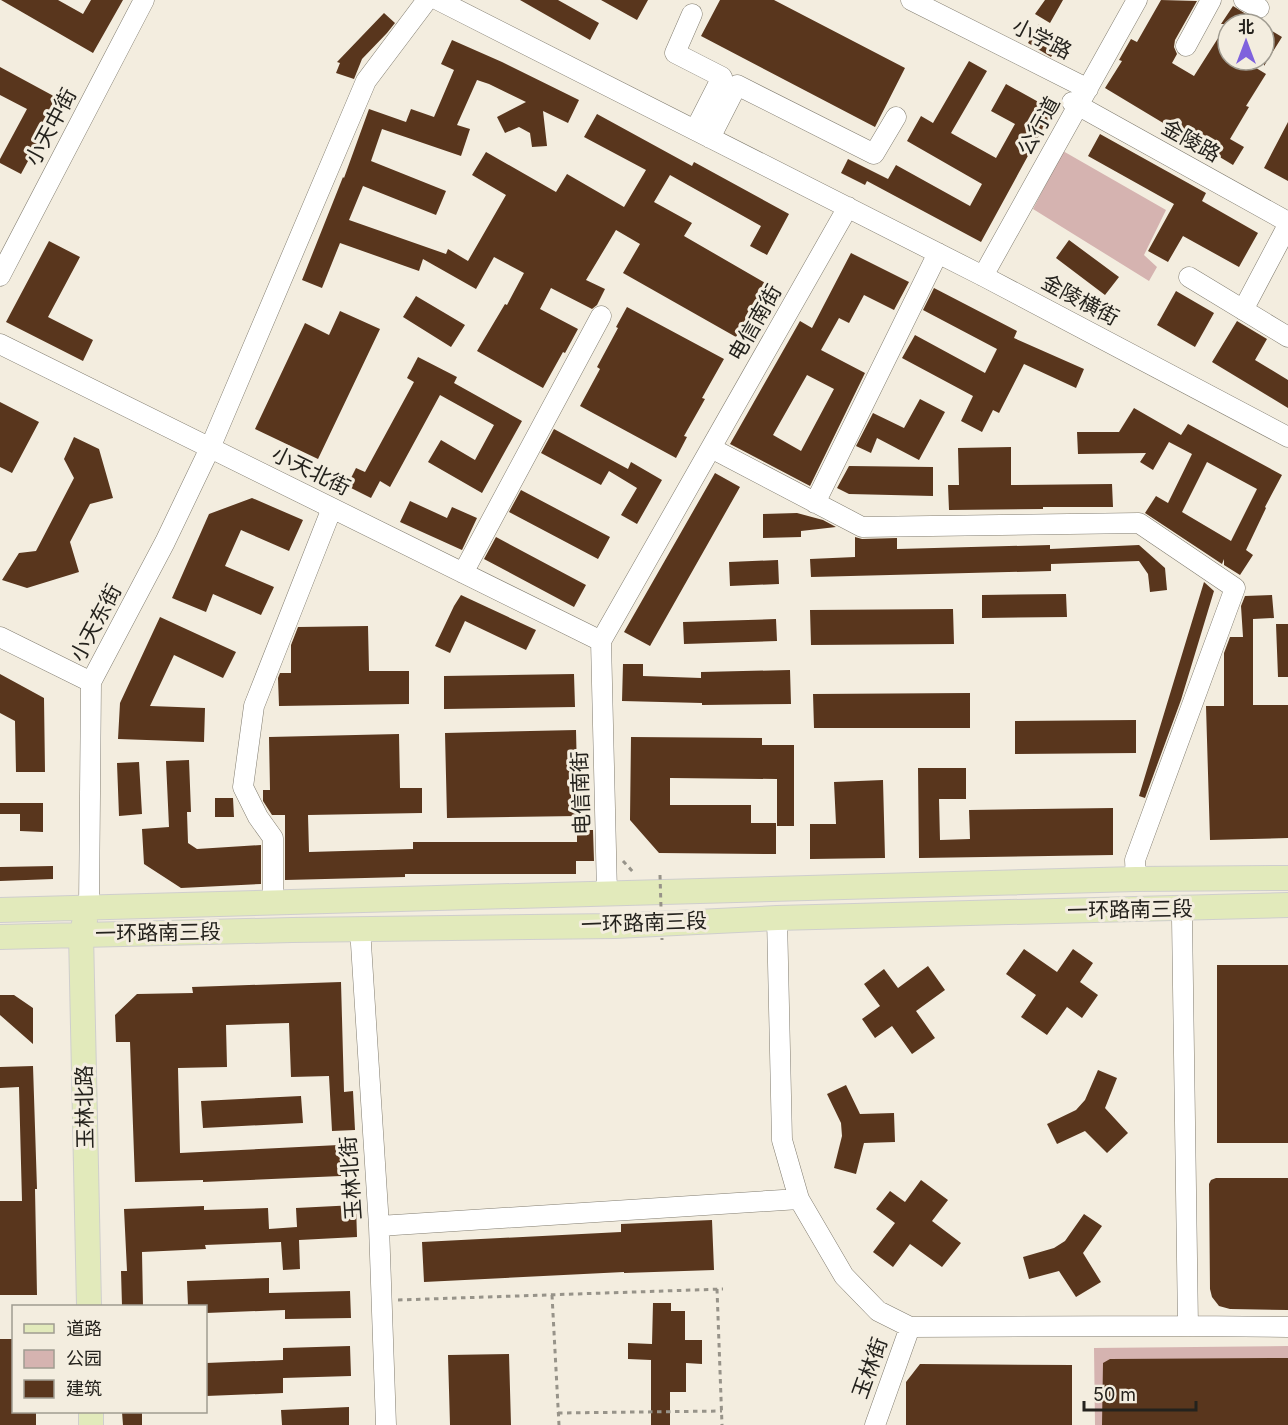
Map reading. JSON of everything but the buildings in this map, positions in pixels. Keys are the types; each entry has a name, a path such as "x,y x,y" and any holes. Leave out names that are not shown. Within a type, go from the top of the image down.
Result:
{"main road":[{"path":"1191,879 1288,862"},
{"name":"一环路南三段","path":"0,910 1136,879 1288,879"},
{"path":"282,902 283,906 278,910 277,917 281,924 292,930"},
{"name":"一环路南三段","path":"0,937 360,928 615,926 777,918 1180,914 1288,905"},
{"name":"玉林北路","path":"89,908 81,934 89,1305"},
{"path":"1180,914 1288,914"}],"street":[{"name":"小天中街","path":"0,276 144,0"},
{"name":"小天东街","path":"89,908 92,682 165,542 210,448 366,81 427,0"},
{"path":"438,0 848,207"},
{"name":"小学路","path":"911,0 1080,95"},
{"name":"公行道","path":"1080,95 1126,0"},
{"name":"公行道","path":"980,274 1080,95 1137,0"},
{"path":"1186,46 1211,0"},
{"path":"692,14 675,52 729,81 874,154 896,117"},
{"path":"702,134 729,81"},
{"name":"金陵路","path":"1080,95 1288,224"},
{"name":"金陵横街","path":"848,207 980,274 1288,438"},
{"name":"电信南街","path":"608,893 601,641 848,207"},
{"path":"1243,310 1288,224"},
{"path":"815,503 938,253"},
{"path":"1189,277 1288,337"},
{"path":"463,573 601,315"},
{"name":"小天北街","path":"0,344 601,641"},
{"path":"711,448 862,527 1139,523 1235,588 1135,860 1136,879"},
{"path":"282,902 273,838 258,817 243,787 254,706 332,508"},
{"path":"0,638 92,682"},
{"path":"1180,914 1188,1326"},
{"path":"777,918 782,1140 799,1199 844,1276 878,1311 910,1327 1288,1327"},
{"name":"玉林北街","path":"360,928 379,1226 386,1425"},
{"path":"379,1226 799,1199"},
{"name":"玉林街","path":"874,1425 910,1327"}],"path":[{"path":"622,860 634,874 643,874"},
{"path":"652,874 660,874 662,940"},
{"path":"717,1289 722,1425"},
{"path":"381,1301 723,1289"},
{"path":"552,1295 559,1425"},
{"path":"558,1413 722,1411"}],"green space":[{"path":"1063,151 1166,210 1144,255 1157,267 1149,281 1033,209"},
{"path":"1288,1346 1288,1425 1095,1425 1094,1348"}]}
